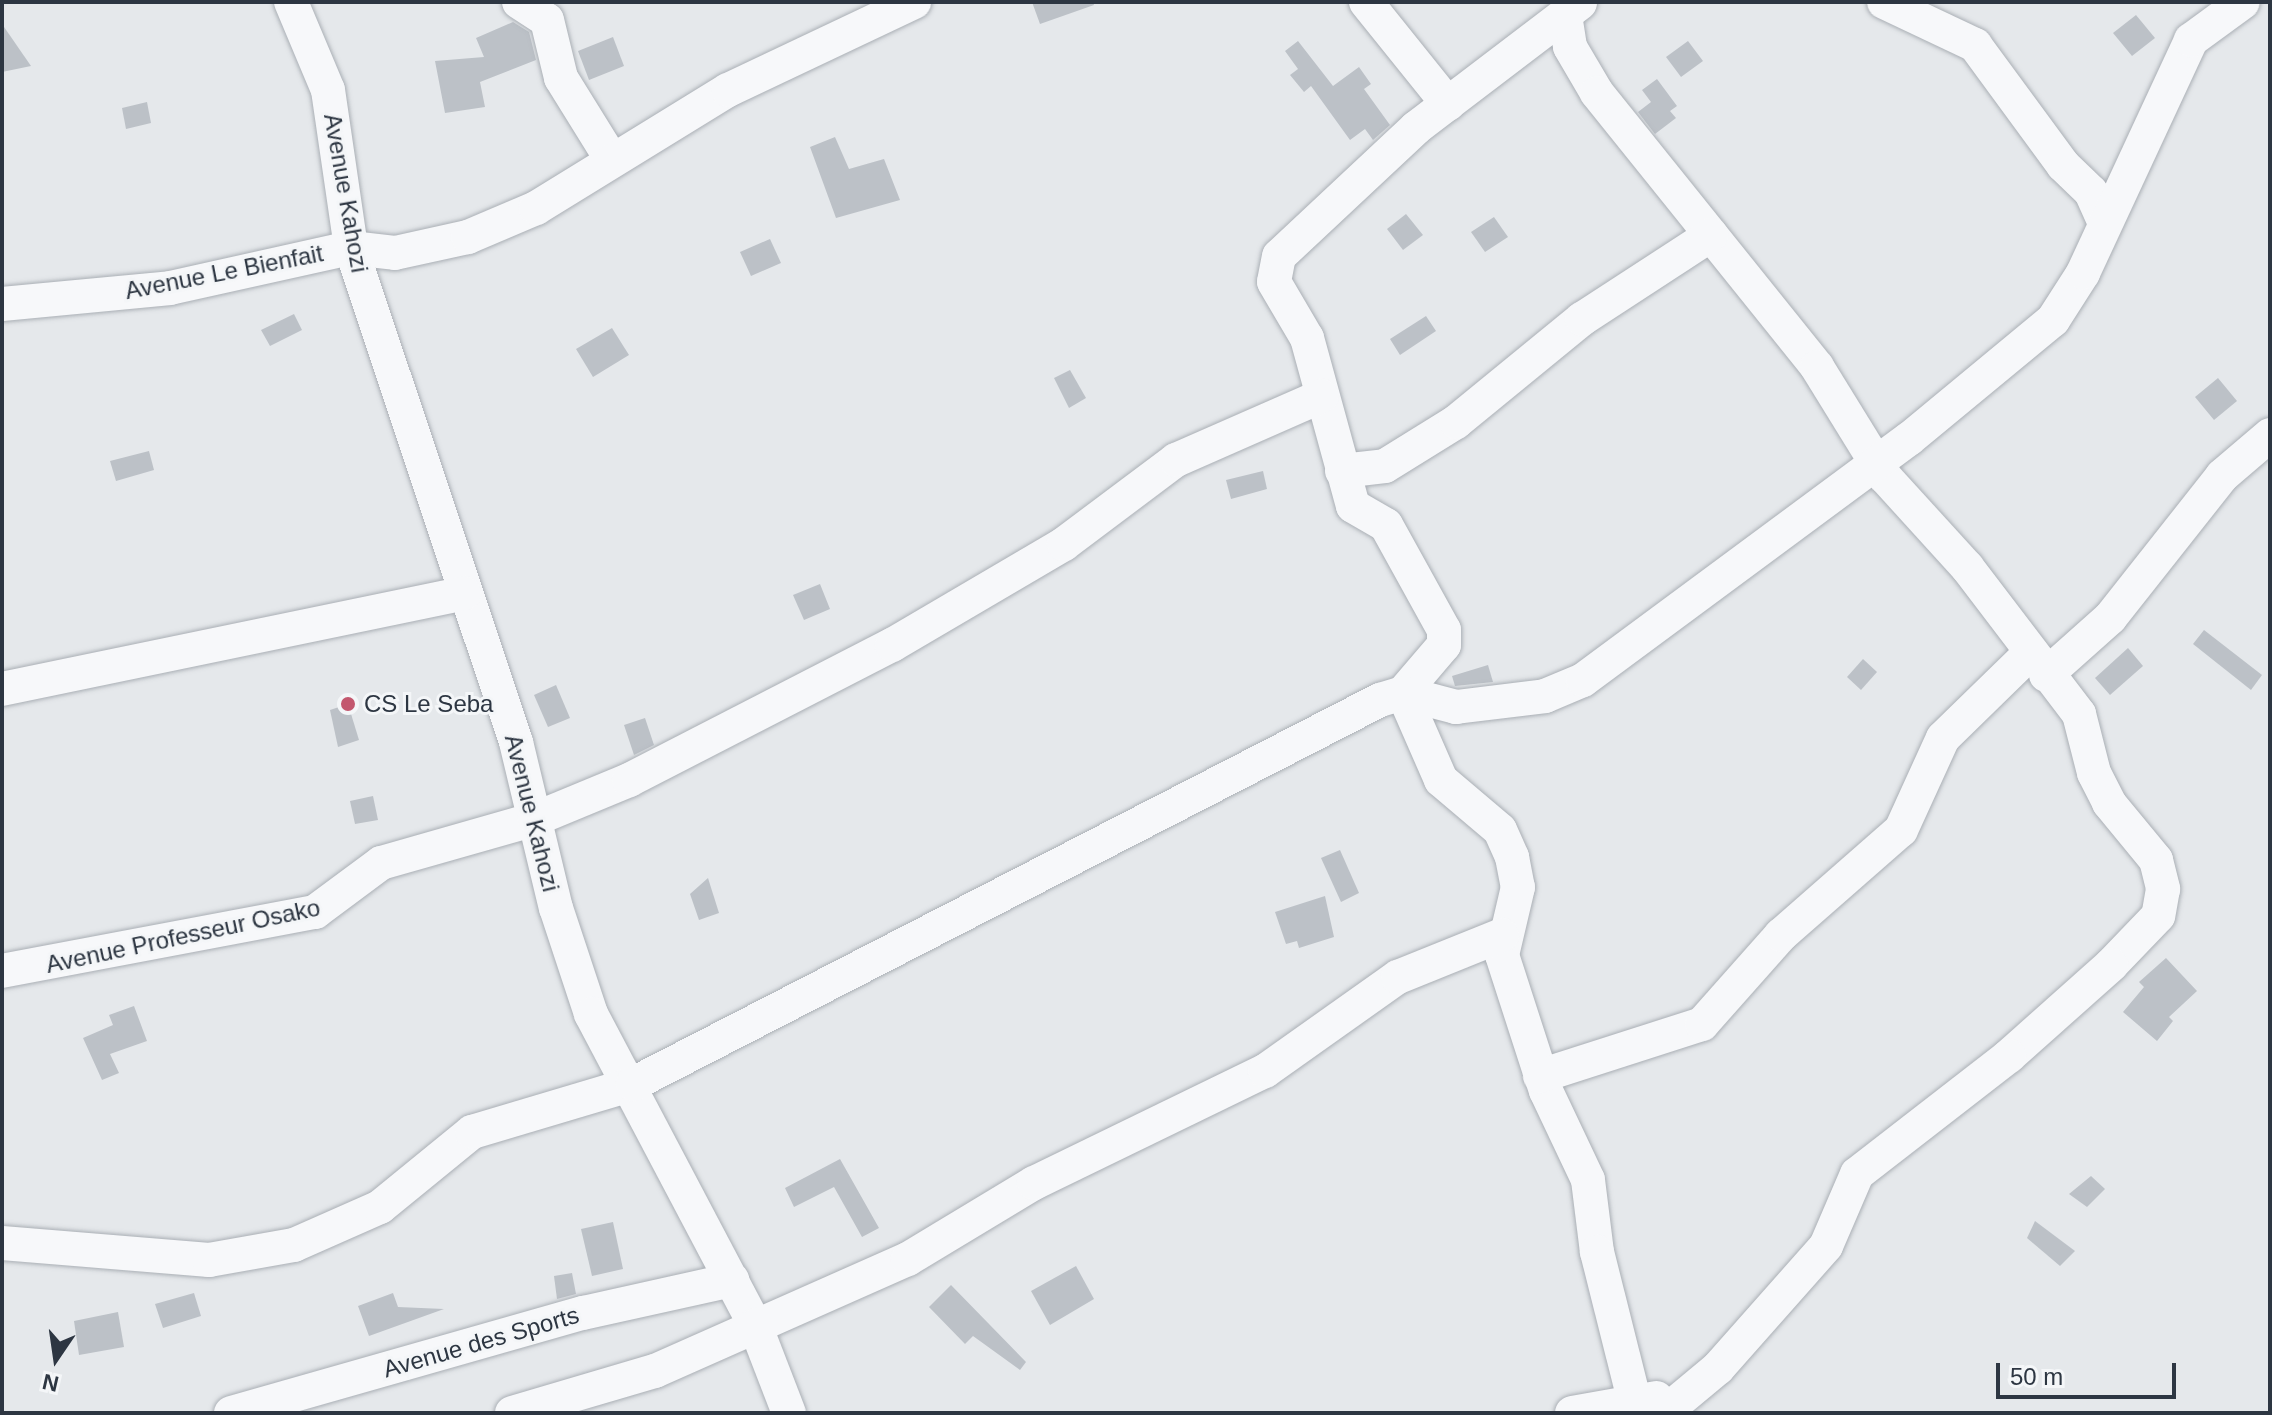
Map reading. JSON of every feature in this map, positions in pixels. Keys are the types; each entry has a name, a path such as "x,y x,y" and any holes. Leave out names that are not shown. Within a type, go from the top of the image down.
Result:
{"street":[{"name":"Avenue Kahozi","path":"291,2 328,90 351,248 516,742 591,1014 633,1084 755,1325 789,1413"},
{"path":"519,2 547,20 561,78 610,157"},
{"name":"Avenue Le Bienfait","path":"2,304 170,288 351,248 395,253 468,237 536,208 610,157 766,71 914,2"},
{"path":"1366,2 1448,104"},
{"path":"1884,2 1975,45 2063,165 2091,192 2103,219"},
{"path":"1403,693 1456,707 1545,696 1583,680 1876,462 2053,320 2083,273 2103,219 2191,40 2243,2"},
{"path":"2,1243 209,1260 294,1245 380,1207 472,1132 633,1084 1224,776 1403,693 1444,645 1444,630 1386,525 1353,506 1307,338 1283,301 1274,267 1448,104 1574,9"},
{"path":"1572,1413 1660,1403 1718,1368 1826,1246 1857,1174 2009,1056 2158,916 2163,889 2156,860 2109,803 2094,773 2083,724 2038,663 1876,462 1817,367 1597,93 1570,47 1574,9"},
{"path":"1342,471 1385,466 1456,422 1582,319 1711,235"},
{"name":"Avenue Professeur Osako","path":"2,971 315,912 381,863 535,819 677,757 892,645 1064,544 1176,460 1322,396"},
{"path":"1540,1076 1702,1024 1781,935 1901,830 1943,738 2038,663 2110,618 2222,476 2270,435"},
{"path":"2,689 464,593"},
{"path":"1403,693 1441,780 1500,830 1512,857 1518,887 1502,935 1502,955 1540,1076 1588,1180 1597,1252 1660,1403"},
{"path":"512,1413 655,1371 908,1259 1034,1183 1265,1071 1398,977 1502,935"},
{"name":"Avenue des Sports","path":"231,1413 569,1317 732,1280"}],"building":[{"path":"1032,2 1093,2 1094,5 1040,24"},
{"path":"2136,15 2155,38 2132,56 2113,33"},
{"path":"513,22 529,32 536,60 480,82 485,107 445,113 435,61 484,57 476,38"},
{"path":"2,24 31,66 2,72"},
{"path":"613,37 624,66 589,80 578,51"},
{"path":"1298,41 1333,86 1359,67 1371,84 1364,89 1390,125 1373,140 1365,129 1350,140 1311,86 1304,92 1290,75 1298,69 1285,51"},
{"path":"1688,41 1703,61 1681,77 1666,57"},
{"path":"1657,79 1677,106 1670,111 1676,118 1655,134 1638,112 1651,102 1642,90"},
{"path":"147,102 151,123 126,129 122,108"},
{"path":"835,137 849,169 884,159 900,200 836,218 810,147"},
{"path":"1406,214 1423,235 1403,250 1387,229"},
{"path":"1494,217 1508,237 1485,252 1471,232"},
{"path":"770,239 781,263 751,276 740,252"},
{"path":"294,314 302,330 270,346 261,330"},
{"path":"1426,316 1436,331 1400,355 1390,339"},
{"path":"612,328 629,355 593,377 576,349"},
{"path":"1070,370 1086,398 1069,408 1054,378"},
{"path":"2218,378 2237,401 2214,420 2195,397"},
{"path":"149,451 154,470 116,481 110,461"},
{"path":"1263,471 1267,489 1231,499 1226,480"},
{"path":"820,584 830,609 804,620 793,595"},
{"path":"2204,630 2262,675 2251,690 2193,644"},
{"path":"2128,648 2143,666 2110,695 2095,678"},
{"path":"1863,659 1877,672 1861,690 1847,677"},
{"path":"1488,665 1493,682 1455,686 1452,676"},
{"path":"556,685 570,718 548,727 534,695"},
{"path":"348,704 359,740 338,747 330,710"},
{"path":"645,718 654,745 634,755 624,725"},
{"path":"373,796 378,820 355,824 350,801"},
{"path":"1340,850 1359,893 1341,902 1321,858"},
{"path":"708,878 719,913 699,920 690,894"},
{"path":"1325,896 1334,937 1299,948 1297,941 1286,944 1275,912"},
{"path":"2166,958 2197,991 2169,1017 2173,1021 2157,1041 2123,1012 2144,987 2139,982"},
{"path":"134,1006 147,1041 110,1054 119,1073 102,1080 83,1038 113,1025 109,1015"},
{"path":"840,1159 879,1228 862,1237 834,1187 794,1207 785,1188"},
{"path":"2091,1176 2105,1189 2087,1207 2069,1194"},
{"path":"2035,1221 2075,1251 2060,1266 2027,1238"},
{"path":"613,1222 623,1269 592,1276 581,1229"},
{"path":"1076,1266 1094,1299 1050,1325 1031,1291"},
{"path":"572,1273 576,1294 557,1299 554,1276"},
{"path":"951,1285 1026,1362 1020,1370 973,1336 965,1344 929,1307"},
{"path":"194,1293 201,1316 163,1328 155,1304"},
{"path":"393,1293 398,1307 444,1309 369,1336 358,1306"},
{"path":"118,1312 124,1347 79,1355 74,1321"}],"place":[{"name":"CS Le Seba","path":"348,704"}]}
